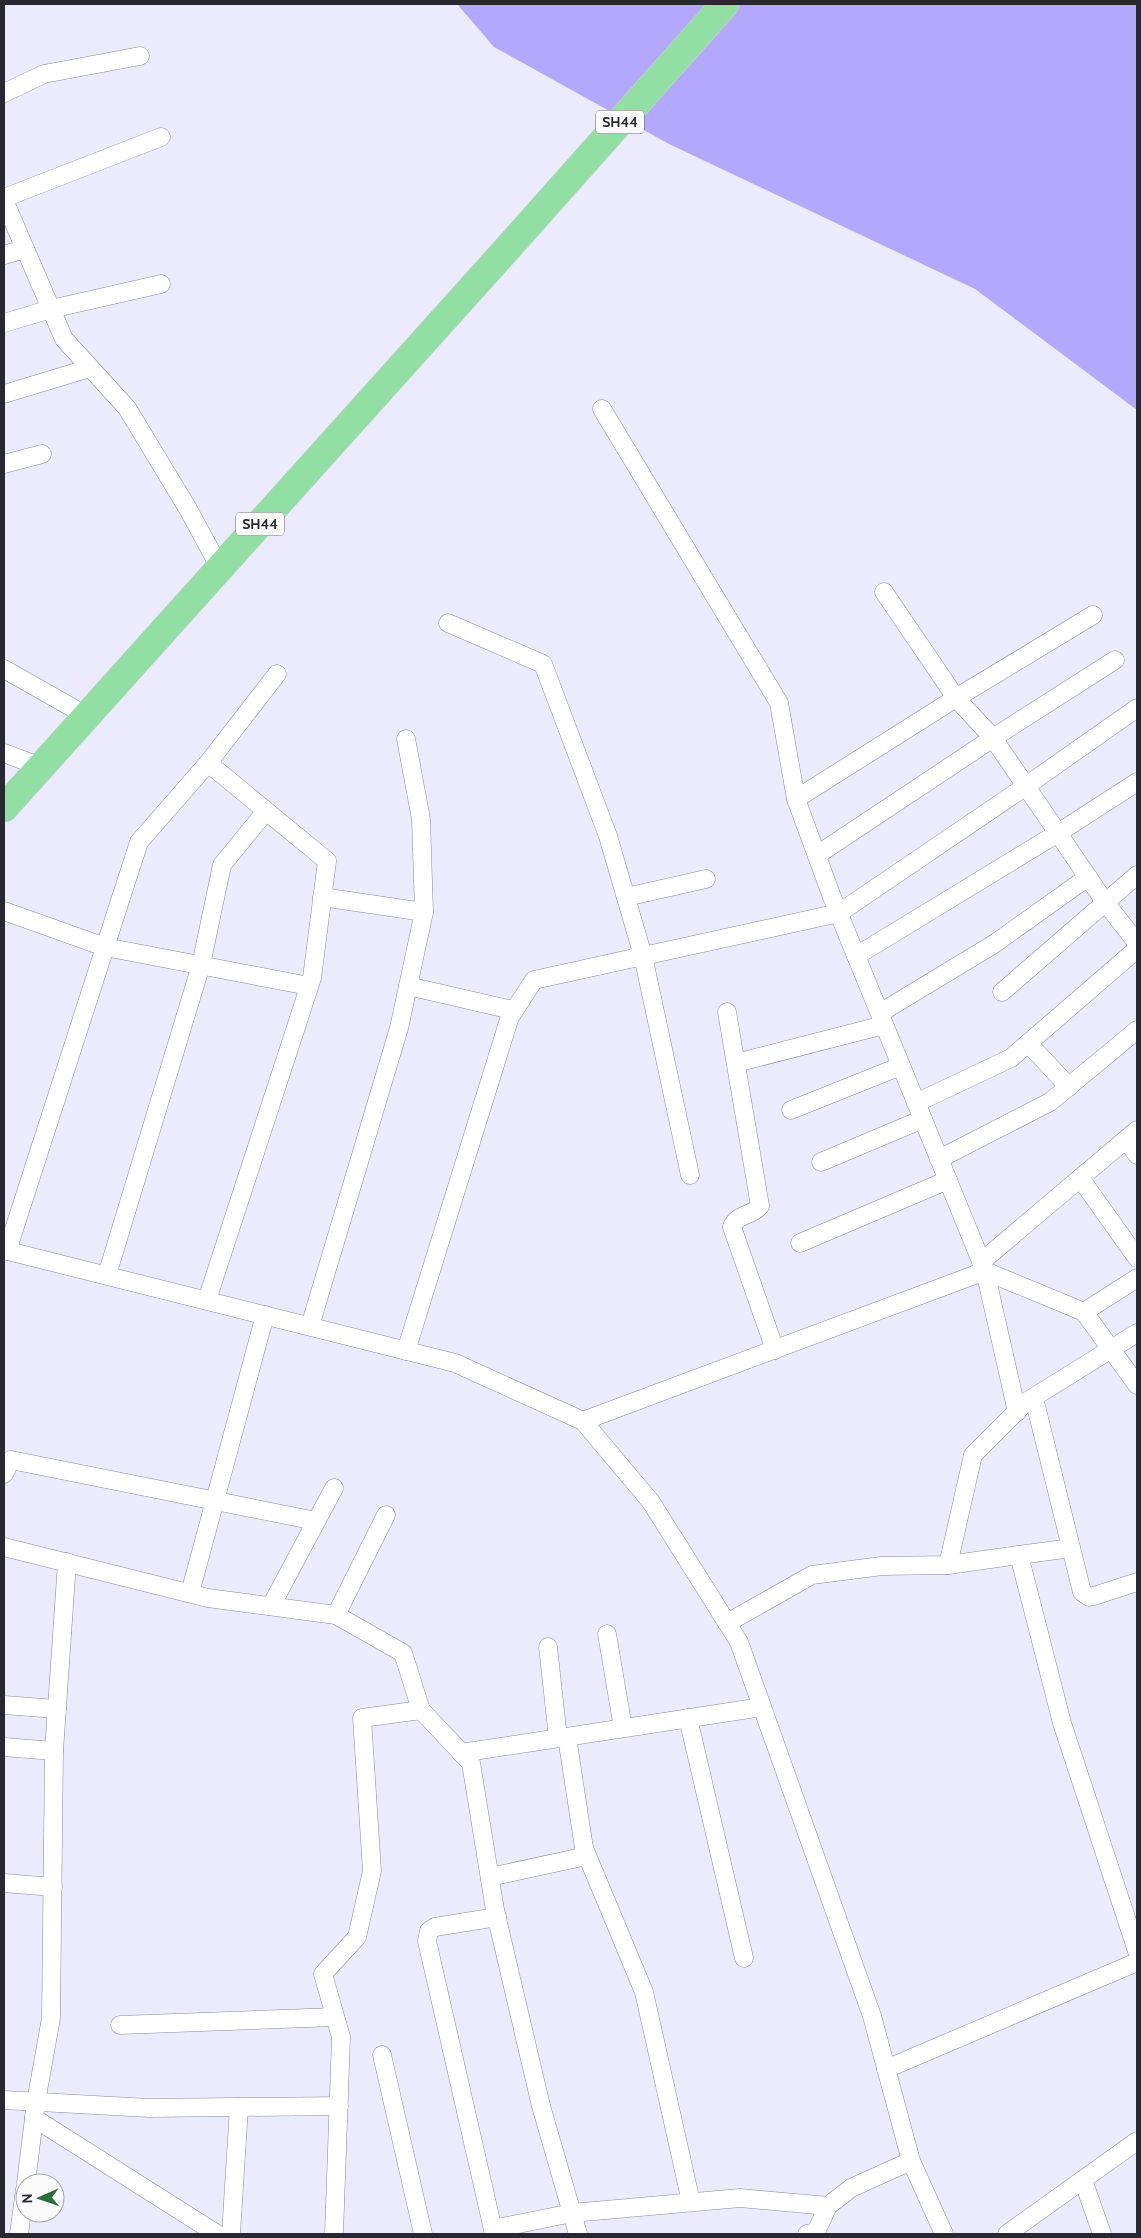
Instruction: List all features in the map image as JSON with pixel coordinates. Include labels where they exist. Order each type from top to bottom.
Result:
[{"type":"main road","name":"SH44","points":[[4,808],[515,240],[724,4]]},
{"type":"street","points":[[4,94],[44,74],[140,56]]},
{"type":"street","points":[[161,137],[4,199],[64,340],[127,408],[188,508],[220,568]]},
{"type":"street","points":[[4,255],[25,249]]},
{"type":"street","points":[[4,324],[51,309],[161,284]]},
{"type":"street","points":[[4,394],[90,368]]},
{"type":"street","points":[[602,409],[779,703],[796,799],[856,956],[983,1267],[1017,1412]]},
{"type":"street","points":[[4,464],[42,454]]},
{"type":"street","points":[[884,592],[956,698],[993,738],[1105,902],[1137,943]]},
{"type":"street","points":[[796,799],[956,698],[1094,615]]},
{"type":"street","points":[[448,623],[543,664],[608,836],[643,956],[690,1175]]},
{"type":"street","points":[[816,855],[1115,660]]},
{"type":"street","points":[[4,669],[87,716]]},
{"type":"street","points":[[277,674],[208,763],[138,842],[6,1250],[455,1363],[583,1421],[651,1502],[739,1642],[872,2016],[910,2161],[944,2234]]},
{"type":"street","points":[[510,1017],[534,980],[839,913],[1137,708]]},
{"type":"street","points":[[310,1326],[399,1028],[424,912],[421,819],[406,739]]},
{"type":"street","points":[[4,752],[41,767]]},
{"type":"street","points":[[207,1300],[310,986],[327,861],[208,763]]},
{"type":"street","points":[[856,956],[1058,833],[1137,782]]},
{"type":"street","points":[[107,1275],[201,965],[222,865],[266,811]]},
{"type":"street","points":[[1002,992],[1137,875]]},
{"type":"street","points":[[736,1063],[882,1019],[994,944],[1088,877]]},
{"type":"street","points":[[626,897],[706,879]]},
{"type":"street","points":[[322,897],[424,912]]},
{"type":"street","points":[[4,911],[105,947],[310,986]]},
{"type":"street","points":[[821,1162],[920,1111],[1011,1058],[1137,949]]},
{"type":"street","points":[[406,1351],[512,1010],[408,986]]},
{"type":"street","points":[[727,1012],[760,1206],[757,1210],[736,1219],[732,1227],[776,1350]]},
{"type":"street","points":[[939,1159],[1050,1102],[1137,1030]]},
{"type":"street","points":[[1028,1043],[1069,1087]]},
{"type":"street","points":[[791,1110],[901,1066]]},
{"type":"street","points":[[583,1421],[776,1350],[983,1267],[1080,1178],[1132,1135],[1137,1155]]},
{"type":"street","points":[[1080,1178],[1137,1258]]},
{"type":"street","points":[[800,1244],[948,1180]]},
{"type":"street","points":[[983,1267],[1084,1312],[1137,1385]]},
{"type":"street","points":[[1084,1312],[1137,1278]]},
{"type":"street","points":[[190,1593],[265,1314]]},
{"type":"street","points":[[948,1566],[973,1455],[1034,1398],[1137,1333]]},
{"type":"street","points":[[1034,1398],[1082,1592],[1085,1595],[1094,1596],[1137,1582]]},
{"type":"street","points":[[4,1474],[11,1460],[316,1521]]},
{"type":"street","points":[[271,1606],[334,1488]]},
{"type":"street","points":[[336,1615],[386,1515]]},
{"type":"street","points":[[4,1547],[208,1598],[336,1615],[403,1653],[420,1710],[471,1763],[497,1917],[541,2106],[578,2234]]},
{"type":"street","points":[[727,1623],[812,1575],[882,1566],[948,1566],[1071,1548]]},
{"type":"street","points":[[1019,1555],[1062,1722],[1137,1951]]},
{"type":"street","points":[[27,2173],[50,2018],[54,1751],[67,1562]]},
{"type":"street","points":[[607,1634],[623,1728]]},
{"type":"street","points":[[548,1647],[562,1737],[584,1848],[644,1992],[692,2202]]},
{"type":"street","points":[[4,1705],[57,1709]]},
{"type":"street","points":[[461,1753],[762,1707]]},
{"type":"street","points":[[334,2234],[341,2037],[323,1974],[357,1937],[372,1871],[362,1718],[420,1710]]},
{"type":"street","points":[[688,1718],[744,1958]]},
{"type":"street","points":[[4,1746],[54,1751]]},
{"type":"street","points":[[490,1877],[578,1859],[582,1857],[584,1848]]},
{"type":"street","points":[[4,1882],[53,1887]]},
{"type":"street","points":[[497,1917],[435,1927],[427,1936],[493,2232],[572,2213],[692,2202],[744,2198],[828,2206]]},
{"type":"street","points":[[886,2069],[1137,1962]]},
{"type":"street","points":[[120,2025],[335,2017]]},
{"type":"street","points":[[382,2055],[423,2234]]},
{"type":"street","points":[[4,2100],[35,2110],[217,2234]]},
{"type":"street","points":[[35,2110],[339,2106]]},
{"type":"street","points":[[231,2234],[239,2107]]},
{"type":"street","points":[[1007,2234],[1137,2141]]},
{"type":"street","points":[[808,2234],[816,2232],[828,2206],[851,2188],[910,2161]]},
{"type":"street","points":[[1083,2180],[1102,2234]]},
{"type":"shaded area","points":[[457,4],[1137,4],[1137,410],[975,289],[669,144],[494,47]]}]
